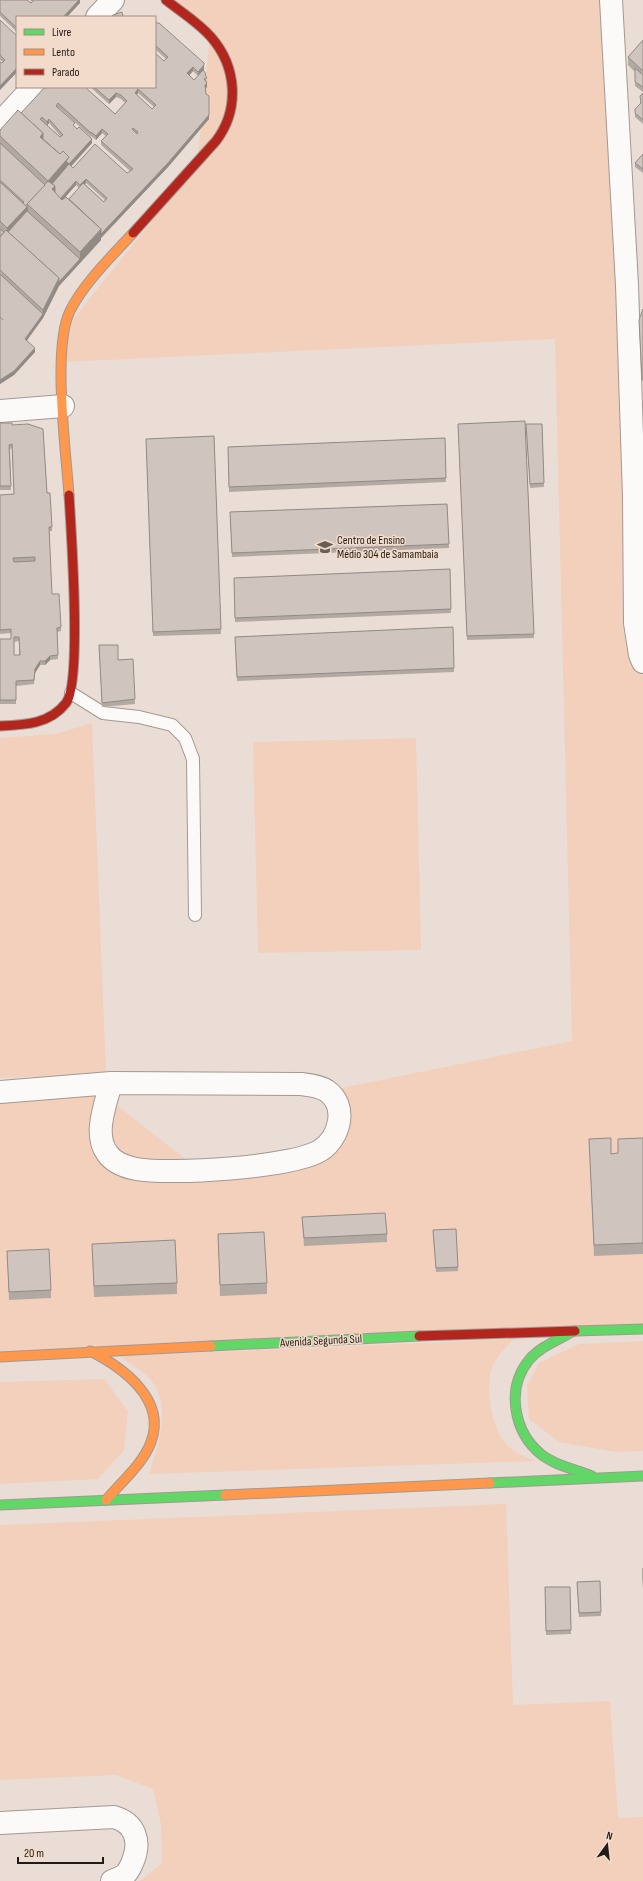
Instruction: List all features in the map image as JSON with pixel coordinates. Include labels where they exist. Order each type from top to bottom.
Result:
[{"type":"main road","points":[[0,726],[22,725],[47,719],[56,713],[67,702],[72,693],[74,672],[73,564],[63,406],[62,333],[70,310],[95,275],[212,146],[226,126],[232,107],[234,91],[232,78],[226,60],[210,37],[166,0]]},
{"type":"main road","name":"Avenida Segunda Sul","points":[[0,1357],[90,1351],[381,1337],[643,1329]]},
{"type":"main road","points":[[575,1331],[547,1346],[526,1364],[520,1374],[517,1387],[516,1416],[520,1427],[541,1454],[600,1479]]},
{"type":"main road","points":[[90,1351],[111,1362],[129,1375],[142,1389],[152,1412],[153,1432],[148,1446],[128,1475],[106,1500]]},
{"type":"main road","points":[[0,1504],[643,1476]]},
{"type":"street","points":[[98,16],[113,0]]},
{"type":"street","points":[[611,0],[635,282],[639,496],[636,623],[640,655],[643,662]]},
{"type":"street","points":[[0,123],[32,88]]},
{"type":"street","points":[[0,411],[63,406]]},
{"type":"street","points":[[0,1092],[111,1083],[301,1084],[315,1086],[327,1091],[336,1103],[341,1117],[337,1131],[330,1142],[320,1151],[303,1158],[276,1164],[199,1170],[156,1171],[135,1169],[116,1162],[107,1153],[103,1143],[101,1125],[111,1083]]},
{"type":"street","points":[[0,1823],[114,1817],[122,1819],[135,1833],[138,1843],[131,1866],[124,1875],[112,1881]]},
{"type":"lane","points":[[72,693],[103,713],[139,717],[172,725],[185,738],[193,759],[195,915]]},
{"type":"shaded area","points":[[166,0],[611,0],[643,634],[643,1329],[0,1357],[0,1091],[104,1095],[199,1170],[330,1142],[327,1091],[572,1041],[555,339],[61,362],[62,333],[197,165],[210,37]]},
{"type":"shaded area","points":[[92,723],[106,1074],[0,1078],[0,738],[56,734]]},
{"type":"shaded area","points":[[416,738],[421,950],[258,953],[253,742]]},
{"type":"shaded area","points":[[514,1339],[500,1354],[492,1367],[489,1380],[490,1401],[495,1423],[504,1442],[516,1452],[535,1461],[149,1474],[162,1425],[161,1401],[157,1389],[150,1379],[120,1356]]},
{"type":"shaded area","points":[[643,1341],[643,1451],[616,1452],[559,1442],[529,1419],[527,1385],[539,1363],[579,1344]]},
{"type":"shaded area","points":[[104,1379],[128,1411],[124,1450],[98,1479],[0,1484],[0,1382]]},
{"type":"shaded area","points":[[506,1504],[513,1705],[610,1701],[618,1818],[643,1817],[643,1881],[140,1881],[162,1863],[161,1824],[153,1789],[116,1775],[0,1780],[0,1525]]},
{"type":"building","points":[[0,0],[27,0],[31,3],[34,0],[79,0],[64,16],[16,16],[16,27],[0,12]]},
{"type":"building","points":[[122,12],[123,16],[112,16]]},
{"type":"building","points":[[0,20],[16,35],[16,69],[0,86],[0,62],[2,63],[5,60],[0,55]]},
{"type":"building","points":[[156,23],[159,23],[204,63],[198,72],[193,67],[187,73],[194,80],[203,70],[206,74],[205,75],[207,78],[204,79],[207,83],[205,85],[206,94],[209,96],[209,115],[168,163],[101,234],[101,229],[69,199],[83,183],[104,202],[107,198],[86,179],[80,185],[76,181],[60,199],[55,193],[55,186],[52,184],[69,164],[66,161],[69,157],[63,151],[60,154],[43,139],[43,133],[21,113],[44,88],[86,88],[115,114],[127,101],[121,95],[116,93],[109,100],[95,88],[156,88],[156,54],[164,61],[168,57],[156,46]],"holes":[[[138,89],[156,105],[152,109],[135,93]],[[58,103],[91,133],[96,136],[102,129],[108,134],[101,141],[133,169],[127,173],[95,144],[73,168],[69,164],[92,139],[79,127],[77,129],[73,125],[75,123],[56,106]],[[42,117],[47,122],[49,119],[63,135],[60,137],[40,119]],[[133,128],[138,132],[137,134],[132,129]]]},
{"type":"building","points":[[643,40],[643,71],[628,57]]},
{"type":"building","points":[[635,68],[643,75],[643,87],[635,82]]},
{"type":"building","points":[[643,93],[643,120],[635,113],[635,109],[641,103],[640,96]]},
{"type":"building","points":[[18,110],[43,133],[40,137],[60,154],[63,151],[69,157],[48,181],[0,136],[0,130]]},
{"type":"building","points":[[0,143],[45,185],[27,204],[27,207],[23,203],[24,202],[0,180]]},
{"type":"building","points":[[643,154],[643,169],[635,163]]},
{"type":"building","points":[[48,181],[55,186],[52,189],[62,200],[66,197],[101,229],[80,252],[27,204]]},
{"type":"building","points":[[0,182],[27,207],[7,228],[0,221]]},
{"type":"building","points":[[27,211],[80,259],[59,282],[59,278],[8,232]]},
{"type":"building","points":[[0,229],[4,232],[0,237]]},
{"type":"building","points":[[6,230],[59,278],[43,310],[0,270],[0,237]]},
{"type":"building","points":[[0,274],[43,314],[25,339],[35,348],[14,371],[0,380],[0,317]]},
{"type":"building","points":[[643,309],[643,380],[642,380],[639,320]]},
{"type":"building","points":[[525,421],[534,634],[467,636],[458,424]]},
{"type":"building","points":[[0,423],[12,423],[12,425],[28,424],[43,429],[47,493],[50,493],[52,527],[49,527],[52,594],[59,594],[61,627],[57,628],[58,655],[50,656],[45,661],[40,661],[35,669],[34,680],[16,681],[16,700],[0,700],[0,639],[11,639],[11,629],[0,630],[0,495],[14,494],[12,444],[9,445],[11,486],[0,486]],"holes":[[[35,557],[35,561],[14,562],[13,558]],[[14,637],[19,637],[20,655],[14,655]]]},
{"type":"building","points":[[526,424],[542,424],[544,483],[530,484]]},
{"type":"building","points":[[214,436],[221,629],[153,632],[146,439]]},
{"type":"building","points":[[445,438],[446,478],[229,487],[228,447]]},
{"type":"building","points":[[447,504],[449,544],[232,553],[230,512]]},
{"type":"building","points":[[450,569],[451,609],[235,618],[234,578]]},
{"type":"building","points":[[453,627],[454,668],[237,677],[235,637]]},
{"type":"building","points":[[99,645],[118,645],[118,660],[133,659],[135,699],[102,703]]},
{"type":"building","points":[[611,1138],[611,1154],[618,1153],[618,1139],[643,1138],[643,1243],[594,1245],[589,1139]]},
{"type":"building","points":[[385,1213],[387,1234],[304,1238],[302,1217]]},
{"type":"building","points":[[456,1229],[458,1267],[436,1268],[433,1230]]},
{"type":"building","points":[[264,1232],[267,1283],[220,1285],[218,1234]]},
{"type":"building","points":[[175,1240],[177,1283],[94,1286],[92,1244]]},
{"type":"building","points":[[49,1249],[51,1290],[9,1292],[7,1251]]},
{"type":"building","points":[[600,1581],[601,1612],[579,1613],[577,1582]]},
{"type":"building","points":[[545,1587],[570,1587],[571,1630],[546,1631]]},
{"type":"traffic: fast","points":[[575,1331],[643,1329]]},
{"type":"traffic: fast","points":[[570,1333],[543,1348],[529,1360],[517,1383],[515,1396],[516,1409],[524,1434],[542,1455],[559,1465],[592,1476]]},
{"type":"traffic: fast","points":[[211,1346],[419,1336]]},
{"type":"traffic: fast","points":[[490,1483],[643,1476]]},
{"type":"traffic: fast","points":[[0,1505],[225,1495]]},
{"type":"traffic: slow","points":[[69,495],[63,427],[61,373],[65,327],[70,311],[82,291],[98,270],[133,233]]},
{"type":"traffic: slow","points":[[0,1357],[211,1346]]},
{"type":"traffic: slow","points":[[90,1351],[128,1375],[147,1399],[153,1412],[154,1426],[151,1442],[143,1458],[106,1500]]},
{"type":"traffic: slow","points":[[225,1495],[490,1483]]},
{"type":"traffic: jam","points":[[133,233],[216,141],[224,129],[232,102],[230,75],[226,61],[220,49],[201,27],[166,0]]},
{"type":"traffic: jam","points":[[0,726],[28,724],[45,719],[60,710],[66,703],[71,690],[74,667],[75,637],[69,495]]},
{"type":"traffic: jam","points":[[419,1336],[575,1331]]},
{"type":"place","name":"Centro de Ensino Médio 304 de Samambaia","points":[[325,547]]}]
